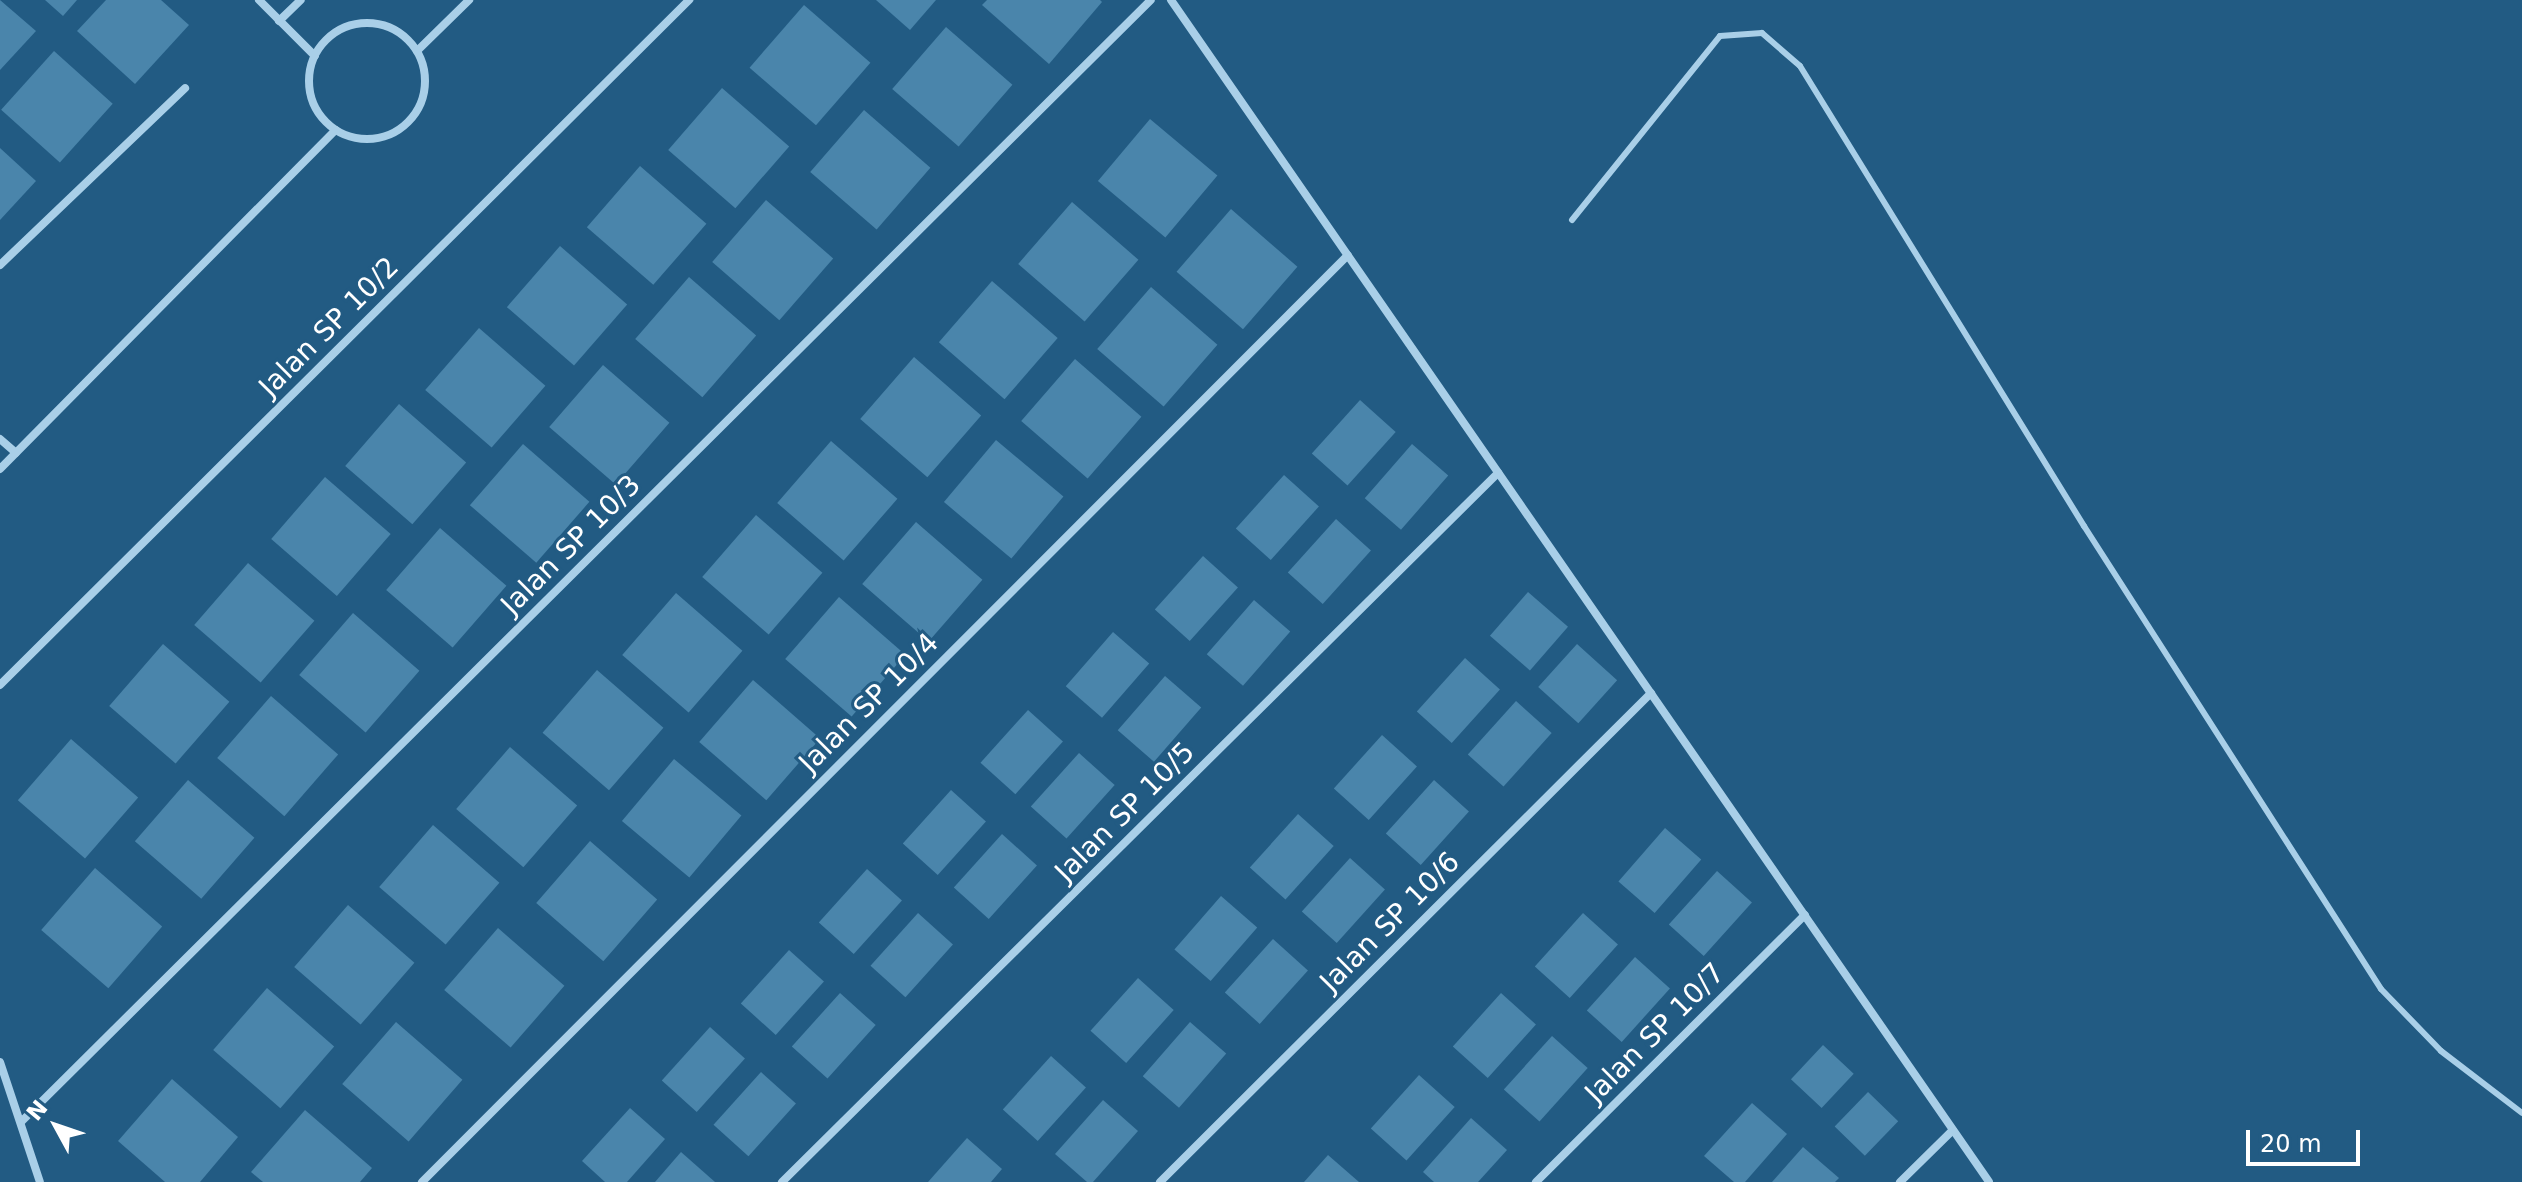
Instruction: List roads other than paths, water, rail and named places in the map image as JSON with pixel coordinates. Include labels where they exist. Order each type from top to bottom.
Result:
[{"type":"street","points":[[259,0],[315,56]]},
{"type":"street","points":[[279,21],[301,0]]},
{"type":"street","points":[[417,51],[469,0]]},
{"type":"street","name":"Jalan SP 10/2","points":[[0,685],[689,0]]},
{"type":"street","name":"Jalan SP 10/3","points":[[21,1122],[1151,0]]},
{"type":"street","points":[[1171,0],[1989,1182]]},
{"type":"street","points":[[355,24],[390,28],[417,51],[425,84],[421,101],[401,128],[368,139],[335,130],[323,119],[309,89],[315,56],[339,30],[355,24]]},
{"type":"street","points":[[0,265],[185,88]]},
{"type":"street","points":[[0,469],[335,130]]},
{"type":"street","name":"Jalan SP 10/4","points":[[422,1182],[1348,255]]},
{"type":"street","points":[[0,439],[16,453]]},
{"type":"street","name":"Jalan SP 10/5","points":[[782,1182],[1498,473]]},
{"type":"street","name":"Jalan SP 10/6","points":[[1160,1182],[1651,693]]},
{"type":"street","name":"Jalan SP 10/7","points":[[1536,1182],[1805,915]]},
{"type":"street","points":[[0,1062],[40,1182]]},
{"type":"street","points":[[1900,1182],[1953,1130]]},
{"type":"lane","points":[[1572,220],[1720,36],[1762,33],[1800,66],[2084,526],[2381,989],[2441,1051],[2522,1113]]}]
